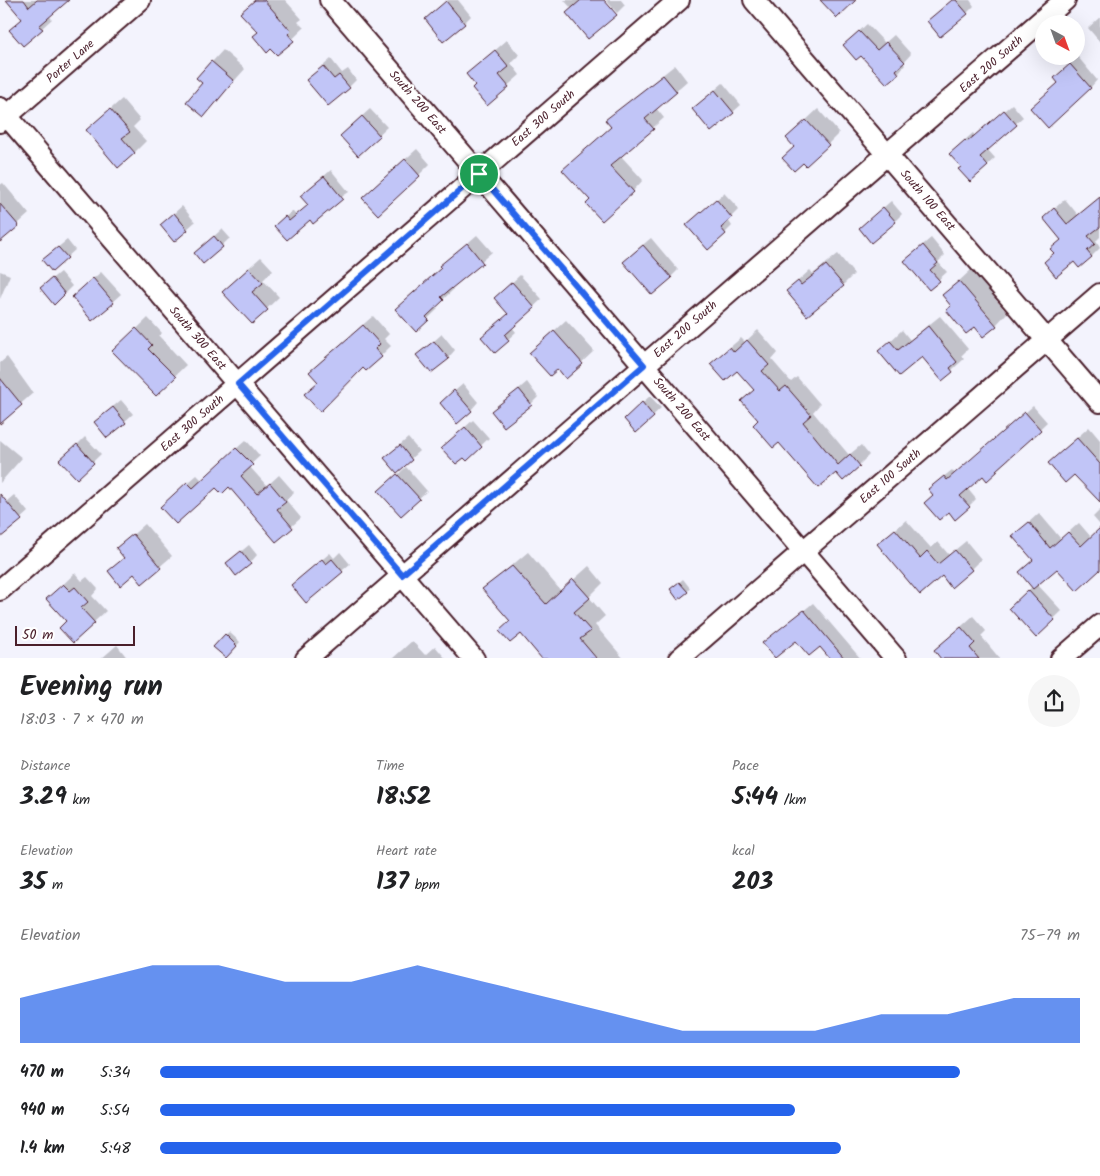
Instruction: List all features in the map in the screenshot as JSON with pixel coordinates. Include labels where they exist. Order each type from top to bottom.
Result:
[{"type":"street","name":"Porter Lane","points":[[2,115],[140,0]]},
{"type":"street","name":"South 200 East","points":[[330,0],[896,658]]},
{"type":"street","name":"East 300 South","points":[[0,590],[679,0]]},
{"type":"street","name":"South 100 East","points":[[754,0],[1048,339],[1100,402]]},
{"type":"street","name":"East 200 South","points":[[306,658],[1065,0]]},
{"type":"street","name":"South 300 East","points":[[2,115],[238,384],[474,658]]},
{"type":"street","name":"East 100 South","points":[[679,658],[1100,294]]},
{"type":"street","points":[[1061,658],[1100,625]]},
{"type":"building","points":[[6,0],[24,0],[29,7],[37,0],[69,0],[39,26],[43,29],[23,46],[9,30],[22,19]]},
{"type":"building","points":[[255,0],[264,0],[291,31],[288,34],[294,41],[277,55],[271,49],[267,53],[253,36],[258,32],[240,13]]},
{"type":"building","points":[[581,0],[604,0],[617,15],[588,39],[566,13]]},
{"type":"building","points":[[820,0],[856,0],[837,18]]},
{"type":"building","points":[[952,0],[956,0],[968,14],[940,37],[927,21]]},
{"type":"building","points":[[446,1],[465,24],[443,42],[425,19]]},
{"type":"building","points":[[859,31],[877,50],[886,42],[905,62],[896,70],[899,74],[887,84],[861,56],[856,60],[843,45]]},
{"type":"building","points":[[495,50],[509,67],[499,75],[509,87],[487,106],[472,88],[475,85],[466,74]]},
{"type":"building","points":[[211,61],[234,81],[204,117],[186,102],[202,83],[196,78]]},
{"type":"building","points":[[1071,65],[1091,88],[1048,128],[1030,108],[1058,83],[1054,78]]},
{"type":"building","points":[[323,66],[334,79],[339,75],[350,88],[328,106],[306,80]]},
{"type":"building","points":[[663,75],[677,92],[645,119],[654,129],[610,166],[634,192],[602,221],[586,204],[590,200],[562,170],[611,127],[605,120]]},
{"type":"building","points":[[715,90],[734,113],[711,132],[692,109]]},
{"type":"building","points":[[110,109],[130,132],[122,138],[135,153],[118,168],[86,130]]},
{"type":"building","points":[[1004,110],[1017,125],[980,157],[988,166],[970,182],[958,169],[961,167],[949,154],[965,140],[967,142]]},
{"type":"building","points":[[362,116],[380,136],[358,156],[340,136]]},
{"type":"building","points":[[806,120],[829,145],[806,166],[803,163],[794,171],[782,158],[794,147],[786,138]]},
{"type":"building","points":[[405,159],[420,176],[378,215],[362,198]]},
{"type":"building","points":[[324,176],[343,199],[313,224],[310,220],[287,240],[274,226],[285,216],[289,221],[308,205],[300,196]]},
{"type":"building","points":[[1100,197],[1100,227],[1088,236],[1095,244],[1087,251],[1092,257],[1079,268],[1074,262],[1056,277],[1044,262],[1054,253],[1050,249],[1061,240],[1043,218],[1054,208],[1067,224]]},
{"type":"building","points":[[716,199],[732,218],[721,228],[726,234],[708,250],[686,225]]},
{"type":"building","points":[[0,204],[19,226],[0,242]]},
{"type":"building","points":[[883,207],[896,222],[871,243],[859,228]]},
{"type":"building","points":[[174,213],[188,230],[174,242],[160,225]]},
{"type":"building","points":[[214,236],[223,247],[203,264],[194,253]]},
{"type":"building","points":[[467,243],[483,263],[441,297],[444,300],[426,317],[429,320],[416,332],[395,309],[441,268],[439,266]]},
{"type":"building","points":[[643,245],[672,278],[652,295],[623,262]]},
{"type":"building","points":[[923,245],[938,263],[930,270],[940,281],[929,290],[904,261]]},
{"type":"building","points":[[58,247],[68,258],[52,272],[42,260]]},
{"type":"building","points":[[826,265],[844,286],[807,316],[786,291],[798,281],[801,285]]},
{"type":"building","points":[[249,268],[263,283],[252,292],[268,310],[252,324],[222,292]]},
{"type":"building","points":[[52,278],[65,294],[54,305],[40,288]]},
{"type":"building","points":[[93,278],[114,303],[92,321],[72,297]]},
{"type":"building","points":[[959,281],[997,326],[983,337],[975,327],[966,334],[946,310],[951,306],[942,295]]},
{"type":"building","points":[[512,282],[535,308],[505,335],[509,341],[495,353],[481,337],[508,314],[494,298]]},
{"type":"building","points":[[363,325],[380,344],[375,349],[382,357],[366,371],[363,368],[320,412],[304,394],[318,382],[309,372]]},
{"type":"building","points":[[928,326],[957,362],[950,368],[953,372],[942,381],[922,357],[899,376],[878,351],[890,341],[898,350]]},
{"type":"building","points":[[136,328],[152,345],[148,349],[176,377],[156,396],[112,351]]},
{"type":"building","points":[[554,331],[583,364],[566,379],[558,369],[550,376],[529,353]]},
{"type":"building","points":[[747,340],[769,365],[762,371],[780,391],[786,386],[811,415],[803,422],[838,465],[850,454],[860,466],[843,481],[836,473],[818,488],[779,443],[773,448],[753,425],[758,420],[741,401],[754,390],[737,371],[725,381],[710,364],[730,347],[734,352]]},
{"type":"building","points":[[434,341],[449,359],[431,373],[416,355]]},
{"type":"building","points":[[0,378],[22,405],[0,424]]},
{"type":"building","points":[[519,389],[532,405],[504,427],[491,411]]},
{"type":"building","points":[[454,390],[472,411],[457,424],[440,403]]},
{"type":"building","points":[[642,402],[654,417],[636,433],[624,419]]},
{"type":"building","points":[[113,407],[126,423],[107,438],[94,422]]},
{"type":"building","points":[[1025,412],[1041,430],[996,470],[998,471],[987,481],[983,476],[960,496],[970,507],[955,520],[949,512],[939,520],[924,503],[933,495],[928,489],[944,476],[947,480]]},
{"type":"building","points":[[465,427],[482,447],[467,461],[464,458],[456,464],[441,448]]},
{"type":"building","points":[[1077,438],[1100,464],[1100,502],[1074,475],[1065,483],[1048,463]]},
{"type":"building","points":[[77,444],[94,463],[77,479],[59,460]]},
{"type":"building","points":[[400,445],[412,460],[397,473],[384,458]]},
{"type":"building","points":[[236,448],[253,465],[241,476],[257,494],[270,483],[286,502],[277,509],[293,528],[276,542],[229,487],[222,494],[216,488],[176,524],[160,507],[187,482],[193,488]]},
{"type":"building","points":[[397,474],[420,499],[401,516],[378,491]]},
{"type":"building","points":[[0,494],[22,520],[0,538]]},
{"type":"building","points":[[1029,522],[1050,548],[1068,532],[1081,546],[1100,528],[1100,570],[1077,591],[1057,569],[1033,589],[1019,572],[1033,560],[1012,536]]},
{"type":"building","points":[[895,529],[920,558],[927,551],[938,564],[955,550],[972,570],[951,588],[942,576],[920,595],[877,544]]},
{"type":"building","points":[[133,534],[161,568],[142,584],[134,574],[120,586],[108,571],[124,558],[116,548]]},
{"type":"building","points":[[241,551],[251,564],[236,576],[226,563]]},
{"type":"building","points":[[322,559],[326,564],[332,559],[343,572],[306,603],[291,585]]},
{"type":"building","points":[[512,566],[546,604],[573,579],[590,598],[574,612],[591,631],[580,639],[596,658],[541,658],[521,634],[510,643],[499,631],[510,621],[482,589]]},
{"type":"building","points":[[679,582],[688,592],[678,600],[670,589]]},
{"type":"building","points":[[63,584],[70,591],[75,587],[88,602],[81,608],[95,623],[73,643],[59,628],[66,621],[46,599]]},
{"type":"building","points":[[1028,590],[1055,620],[1036,638],[1009,608]]},
{"type":"building","points":[[804,610],[844,658],[829,658],[820,647],[809,656],[796,641],[775,658],[762,643]]},
{"type":"building","points":[[961,627],[975,643],[970,648],[978,658],[940,658],[934,650]]},
{"type":"building","points":[[225,634],[237,646],[226,658],[213,647]]},
{"type":"route","points":[[479,174],[644,365],[402,575],[238,384],[479,174]]}]
